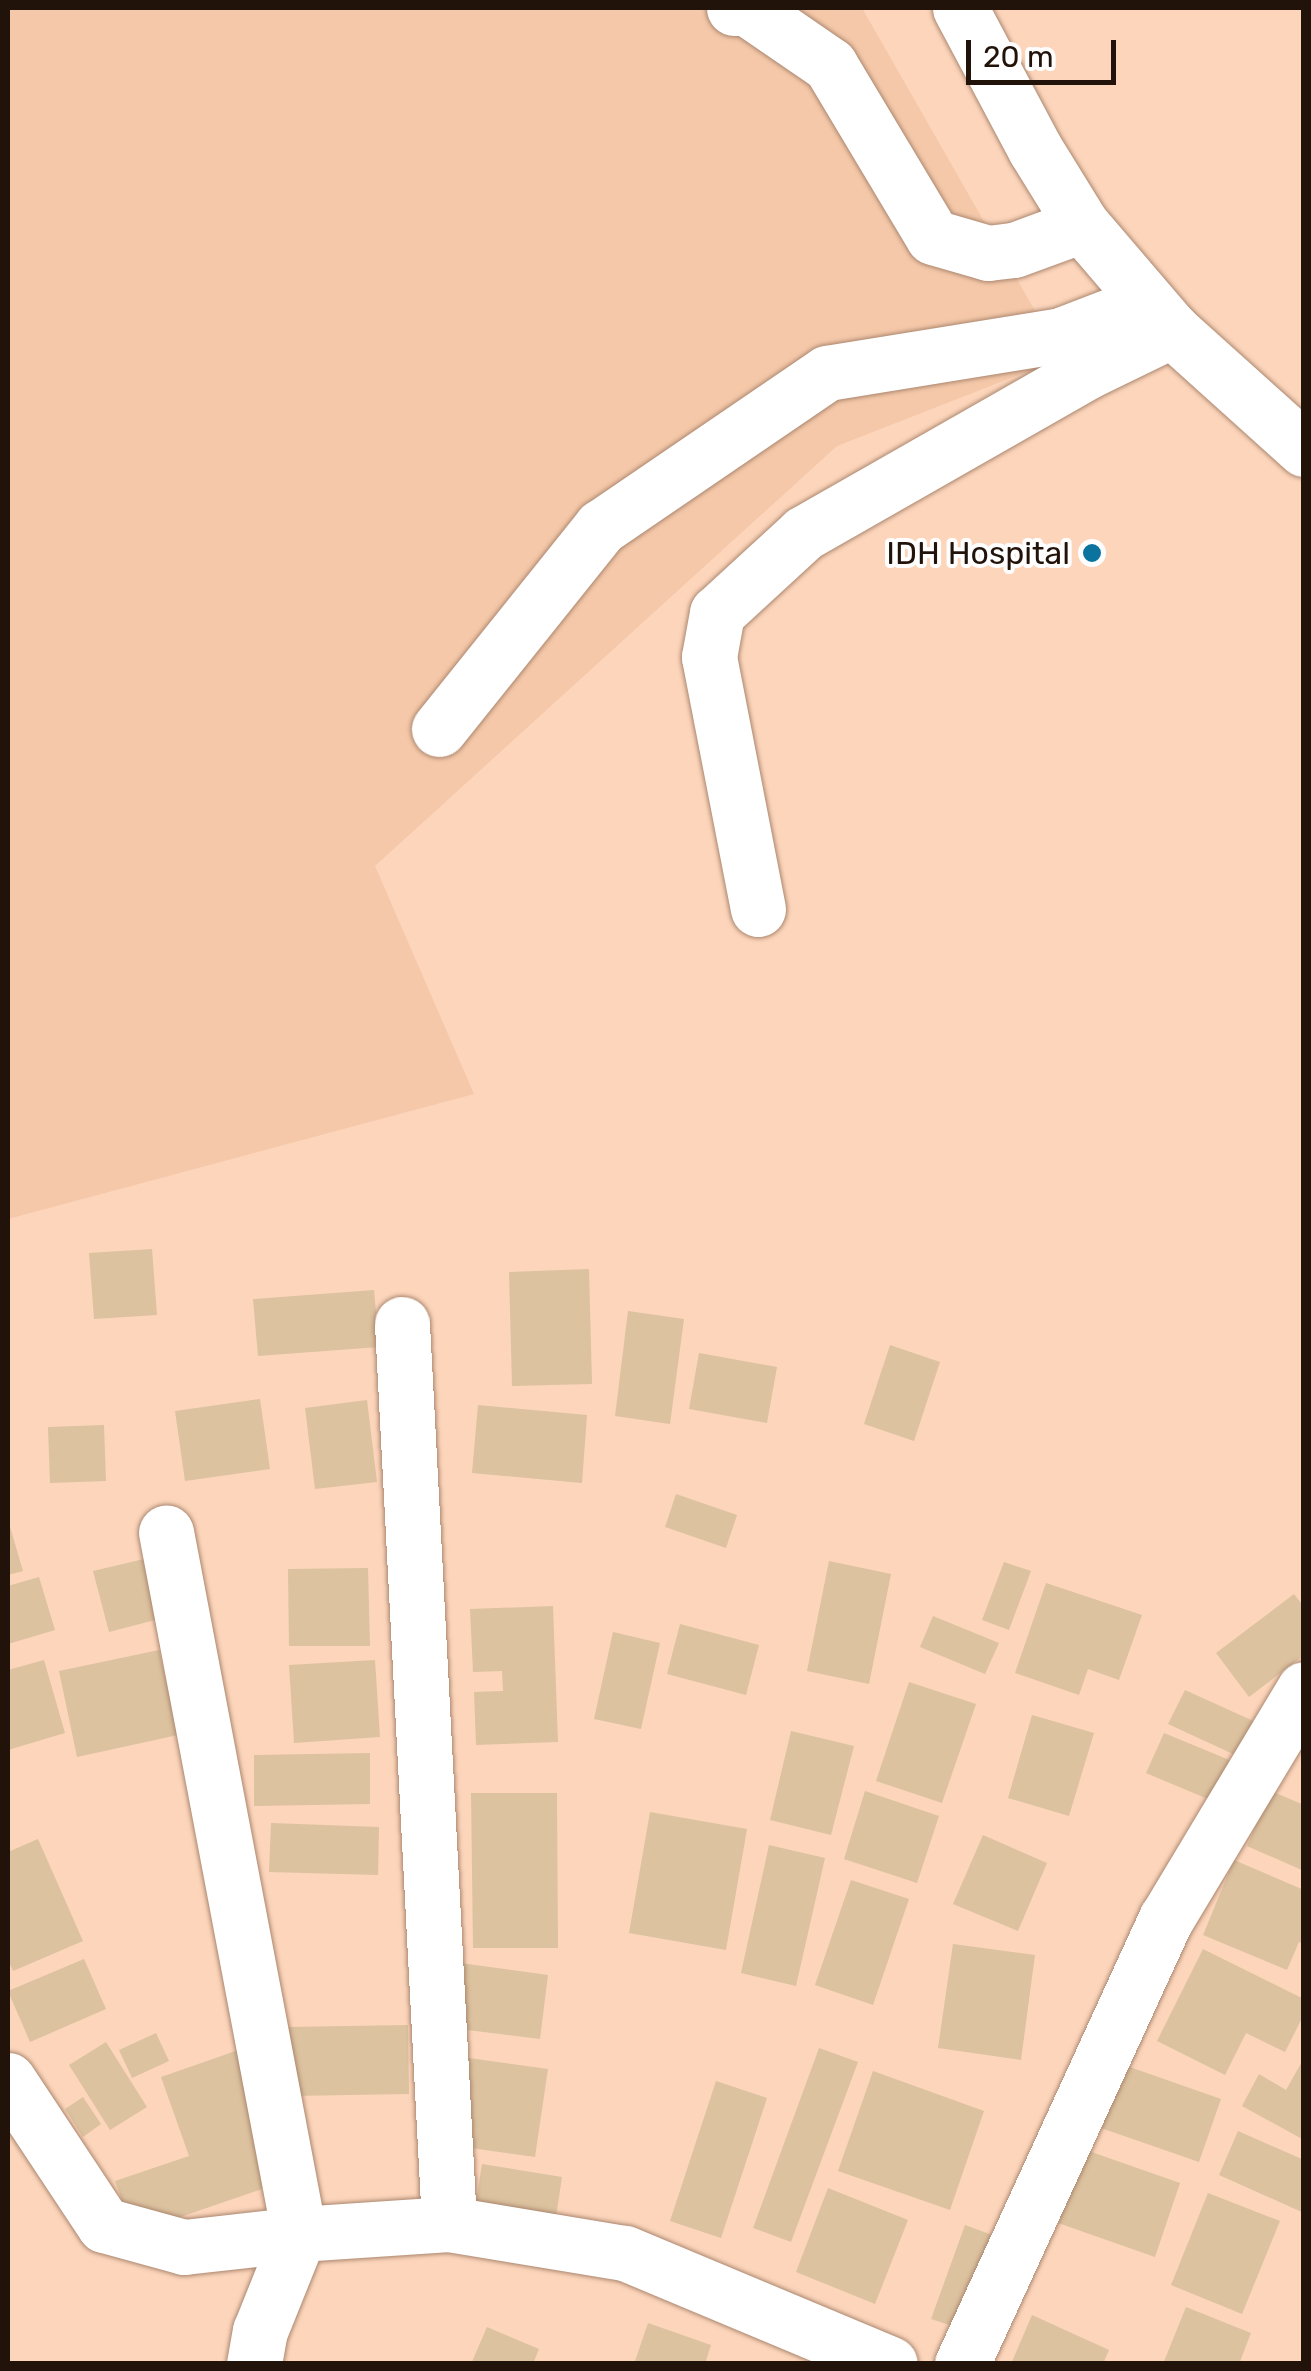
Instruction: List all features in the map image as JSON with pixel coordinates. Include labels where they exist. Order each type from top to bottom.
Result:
[{"type":"street","points":[[734,8],[746,8],[830,65],[933,238],[988,254],[1014,250],[1082,226]]},
{"type":"street","points":[[960,8],[1034,149],[1082,226],[1160,316],[1304,448]]},
{"type":"street","points":[[440,729],[601,527],[827,374],[1160,316]]},
{"type":"street","points":[[758,910],[709,657],[717,613],[804,533],[1086,372],[1160,316]]},
{"type":"street","points":[[402,1324],[449,2224]]},
{"type":"street","points":[[166,1532],[300,2234],[260,2331],[254,2364]]},
{"type":"street","points":[[962,2364],[1166,1919],[1304,1689]]},
{"type":"street","points":[[8,2080],[104,2225],[184,2247],[449,2224],[625,2253],[890,2364]]},
{"type":"shaded area","points":[[8,8],[862,8],[1062,358],[837,446],[375,866],[474,1094],[8,1219]]},
{"type":"building","points":[[152,1249],[157,1315],[94,1319],[89,1253]]},
{"type":"building","points":[[589,1269],[592,1384],[512,1386],[509,1272]]},
{"type":"building","points":[[374,1290],[379,1347],[258,1356],[253,1299]]},
{"type":"building","points":[[628,1311],[684,1319],[670,1424],[615,1416]]},
{"type":"building","points":[[890,1345],[940,1362],[914,1441],[864,1424]]},
{"type":"building","points":[[699,1353],[777,1367],[767,1423],[689,1409]]},
{"type":"building","points":[[260,1399],[270,1469],[185,1481],[175,1411]]},
{"type":"building","points":[[367,1400],[377,1482],[315,1489],[305,1408]]},
{"type":"building","points":[[478,1405],[587,1415],[582,1483],[472,1473]]},
{"type":"building","points":[[104,1425],[106,1481],[50,1483],[48,1427]]},
{"type":"building","points":[[676,1494],[737,1515],[726,1548],[665,1527]]},
{"type":"building","points":[[8,1520],[23,1571],[8,1575]]},
{"type":"building","points":[[144,1559],[159,1619],[109,1632],[93,1571]]},
{"type":"building","points":[[829,1561],[891,1574],[869,1684],[807,1671]]},
{"type":"building","points":[[1004,1562],[1031,1571],[1009,1630],[982,1620]]},
{"type":"building","points":[[368,1568],[370,1646],[289,1646],[288,1569]]},
{"type":"building","points":[[39,1577],[55,1630],[8,1644],[8,1586]]},
{"type":"building","points":[[1046,1583],[1142,1615],[1119,1680],[1088,1669],[1079,1695],[1015,1673]]},
{"type":"building","points":[[1294,1594],[1304,1607],[1304,1655],[1249,1697],[1216,1653]]},
{"type":"building","points":[[553,1606],[558,1742],[476,1745],[474,1692],[503,1691],[502,1671],[473,1672],[470,1609]]},
{"type":"building","points":[[933,1616],[999,1643],[985,1674],[920,1647]]},
{"type":"building","points":[[680,1624],[759,1645],[746,1695],[667,1674]]},
{"type":"building","points":[[613,1632],[660,1643],[641,1729],[594,1719]]},
{"type":"building","points":[[159,1650],[178,1735],[77,1757],[59,1671]]},
{"type":"building","points":[[44,1660],[65,1733],[8,1750],[8,1670]]},
{"type":"building","points":[[375,1660],[380,1737],[294,1743],[289,1665]]},
{"type":"building","points":[[909,1682],[976,1704],[942,1803],[876,1781]]},
{"type":"building","points":[[1185,1690],[1262,1725],[1246,1760],[1168,1724]]},
{"type":"building","points":[[1032,1715],[1094,1733],[1069,1816],[1008,1798]]},
{"type":"building","points":[[791,1731],[854,1746],[831,1835],[770,1820]]},
{"type":"building","points":[[1164,1733],[1239,1764],[1222,1805],[1146,1773]]},
{"type":"building","points":[[370,1753],[370,1804],[254,1806],[254,1755]]},
{"type":"building","points":[[865,1791],[939,1816],[917,1883],[844,1859]]},
{"type":"building","points":[[1271,1791],[1304,1805],[1304,1871],[1247,1846]]},
{"type":"building","points":[[471,1793],[557,1793],[558,1948],[473,1948]]},
{"type":"building","points":[[650,1812],[747,1829],[726,1950],[629,1933]]},
{"type":"building","points":[[271,1823],[379,1827],[378,1875],[269,1872]]},
{"type":"building","points":[[983,1835],[1047,1863],[1018,1931],[953,1904]]},
{"type":"building","points":[[38,1839],[83,1941],[13,1971],[8,1960],[8,1852]]},
{"type":"building","points":[[769,1845],[825,1858],[796,1986],[741,1973]]},
{"type":"building","points":[[1234,1860],[1304,1890],[1304,1944],[1299,1942],[1287,1970],[1203,1935]]},
{"type":"building","points":[[851,1880],[909,1899],[873,2005],[815,1985]]},
{"type":"building","points":[[953,1944],[1035,1955],[1021,2060],[938,2048]]},
{"type":"building","points":[[1203,1949],[1304,1999],[1304,2014],[1285,2052],[1246,2033],[1225,2075],[1157,2041]]},
{"type":"building","points":[[84,1959],[106,2009],[30,2042],[8,1991]]},
{"type":"building","points":[[460,1963],[548,1975],[540,2039],[451,2028]]},
{"type":"building","points":[[408,2025],[409,2094],[290,2096],[288,2027]]},
{"type":"building","points":[[156,2033],[169,2061],[132,2078],[119,2050]]},
{"type":"building","points":[[106,2042],[147,2107],[110,2130],[69,2065]]},
{"type":"building","points":[[250,2046],[285,2181],[134,2233],[115,2181],[189,2156],[161,2077]]},
{"type":"building","points":[[819,2048],[858,2062],[791,2242],[753,2228]]},
{"type":"building","points":[[462,2057],[548,2069],[535,2157],[450,2145]]},
{"type":"building","points":[[1304,2058],[1304,2140],[1242,2106],[1259,2074],[1286,2090]]},
{"type":"building","points":[[1124,2065],[1221,2099],[1199,2162],[1101,2128]]},
{"type":"building","points":[[873,2071],[984,2111],[950,2210],[838,2171]]},
{"type":"building","points":[[716,2081],[767,2098],[721,2238],[670,2221]]},
{"type":"building","points":[[83,2097],[101,2124],[83,2137],[65,2109]]},
{"type":"building","points":[[1238,2131],[1304,2160],[1304,2213],[1219,2175]]},
{"type":"building","points":[[1083,2149],[1180,2183],[1155,2257],[1058,2223]]},
{"type":"building","points":[[482,2164],[562,2177],[556,2217],[476,2203]]},
{"type":"building","points":[[828,2188],[908,2220],[875,2304],[796,2272]]},
{"type":"building","points":[[1208,2193],[1280,2221],[1242,2314],[1171,2285]]},
{"type":"building","points":[[965,2225],[1003,2239],[971,2332],[931,2319]]},
{"type":"building","points":[[1186,2307],[1251,2333],[1239,2364],[1163,2364]]},
{"type":"building","points":[[1032,2315],[1109,2350],[1103,2364],[1011,2364]]},
{"type":"building","points":[[648,2323],[711,2345],[705,2364],[634,2364]]},
{"type":"building","points":[[487,2327],[539,2349],[533,2364],[471,2364]]},
{"type":"place","name":"IDH Hospital","points":[[1092,553]]}]
